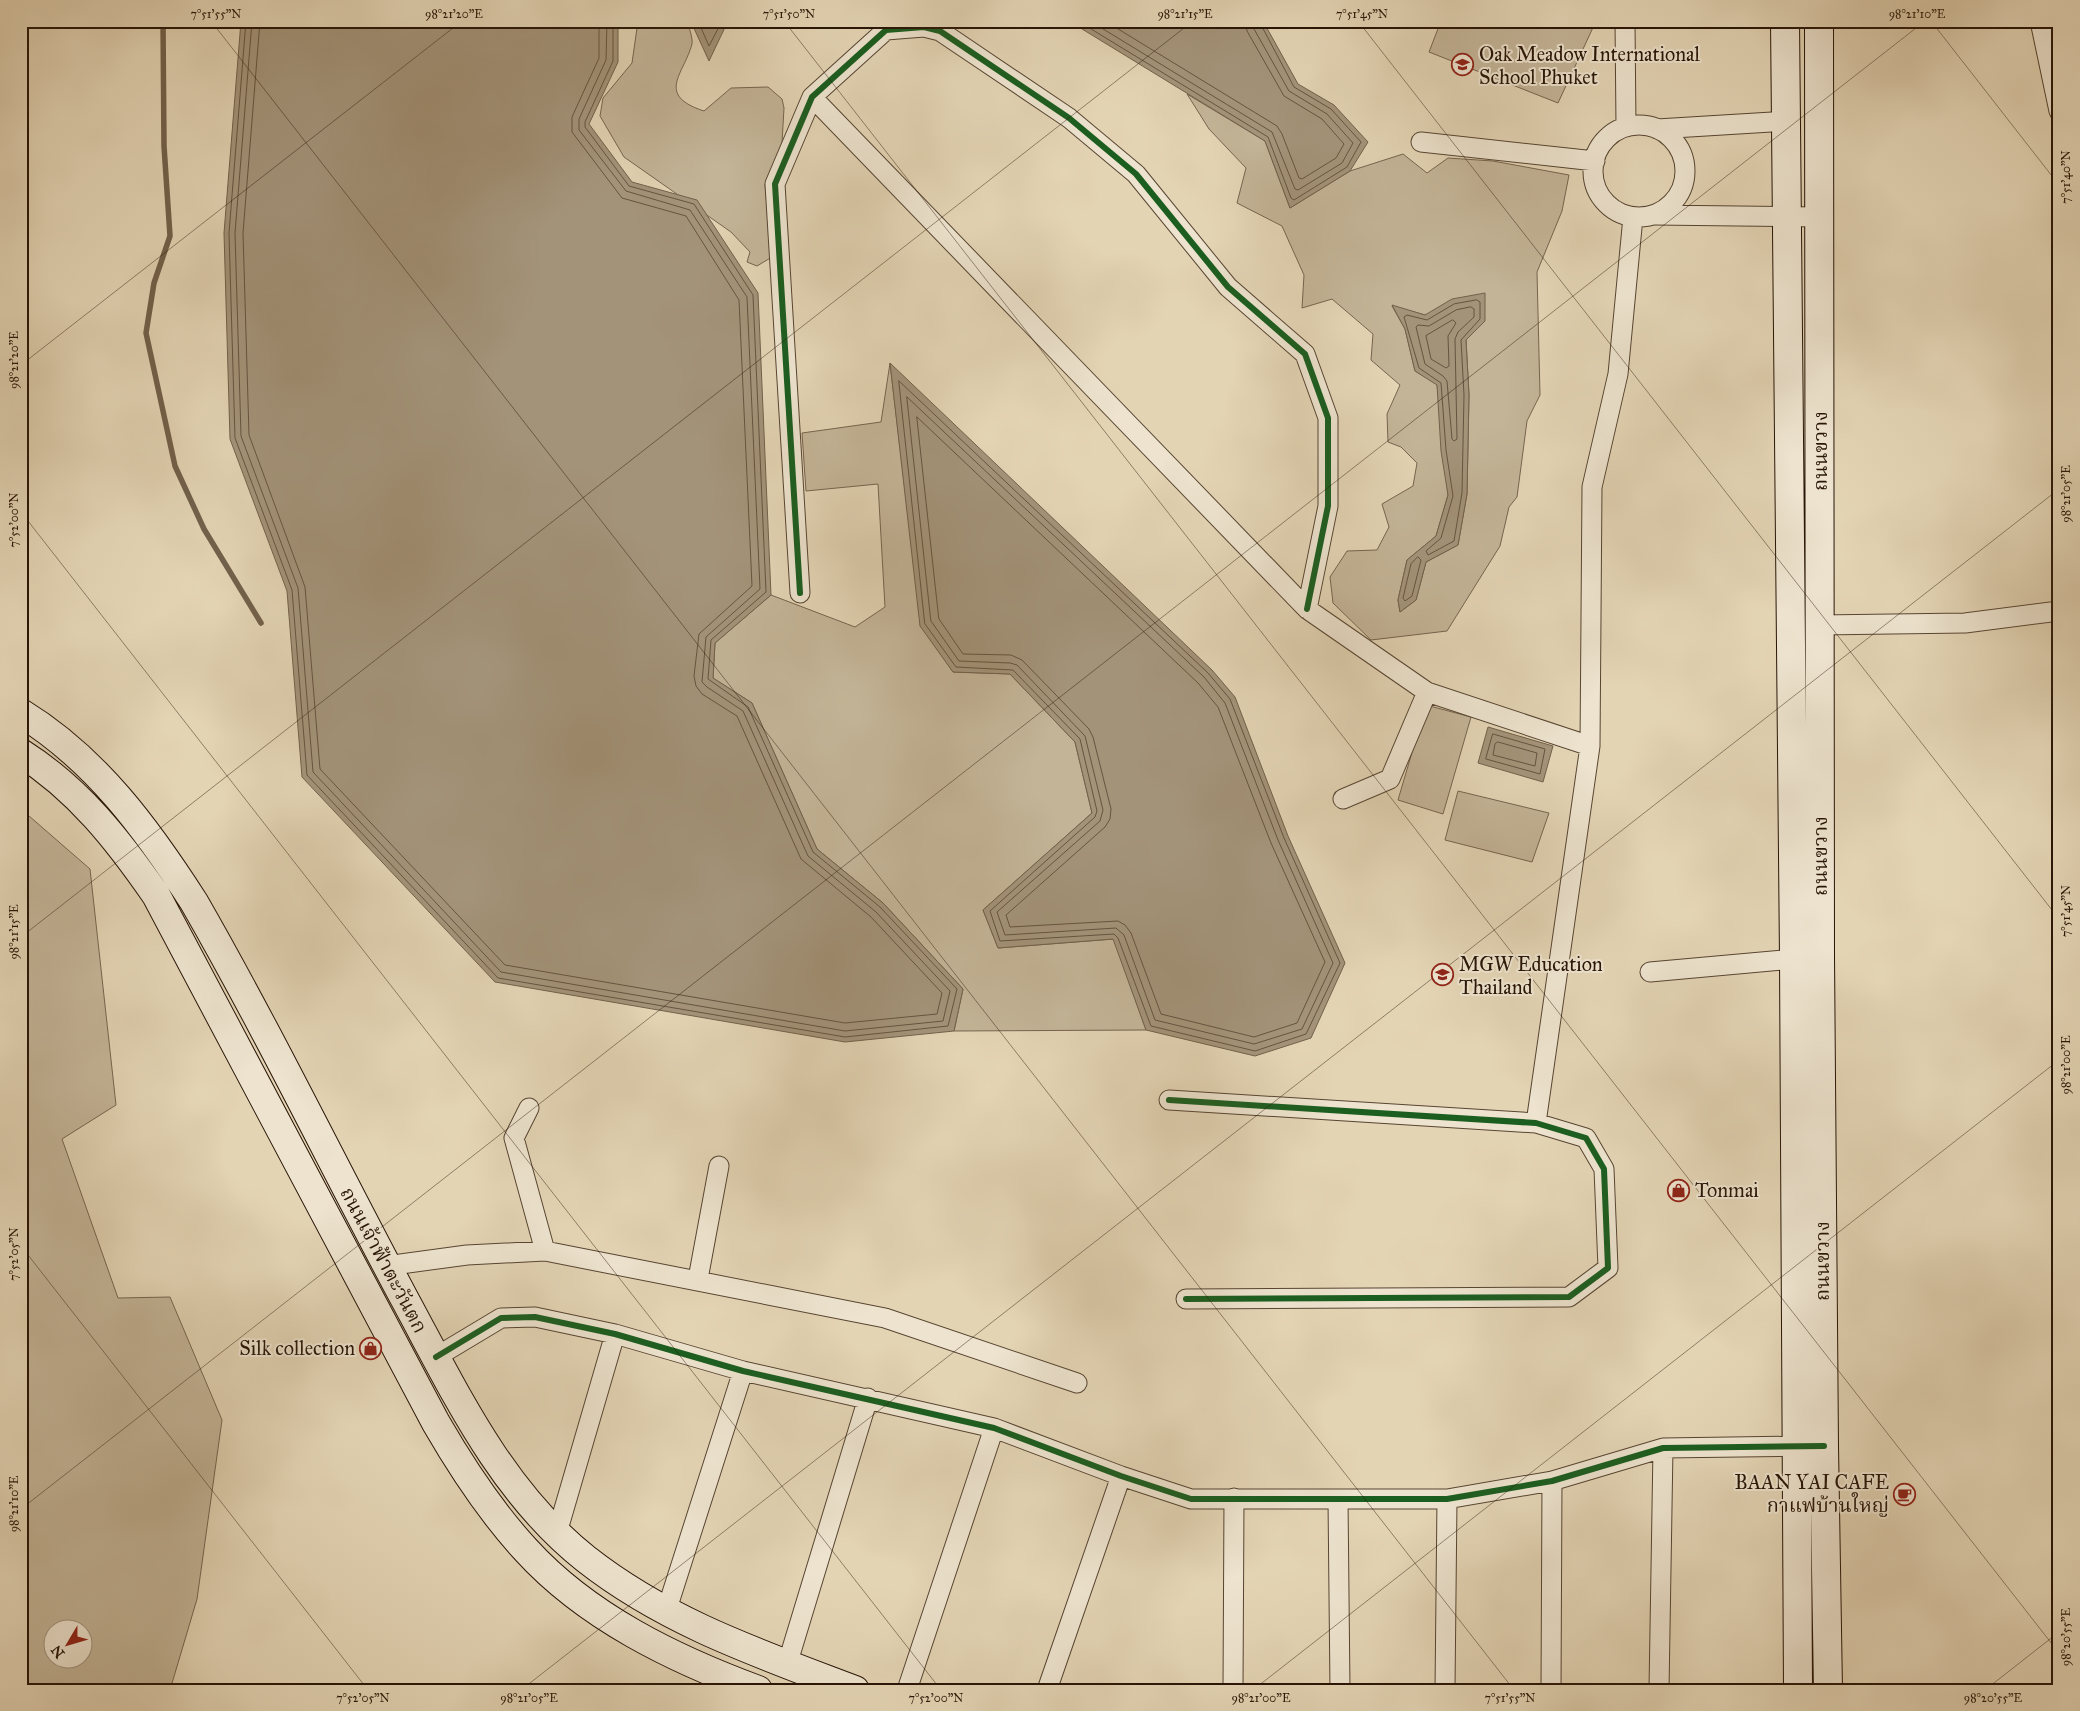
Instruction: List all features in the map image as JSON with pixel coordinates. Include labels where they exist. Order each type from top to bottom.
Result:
[{"type":"main road","name":"ถนนขวาง","points":[[1785,21],[1794,959],[1798,1690]]},
{"type":"main road","name":"ถนนขวาง","points":[[1819,21],[1820,714],[1824,1446],[1828,1690]]},
{"type":"main road","points":[[1792,712],[1820,714]]},
{"type":"main road","name":"ถนนเจ้าฟ้าตะวันตก","points":[[21,713],[85,761],[128,808],[171,866],[217,942],[386,1266],[502,1471],[557,1533],[613,1580],[666,1612],[730,1643],[855,1690]]},
{"type":"main road","name":"ถนนเจ้าฟ้าตะวันตก","points":[[21,753],[66,786],[94,813],[117,840],[156,894],[436,1423],[460,1465],[486,1502],[527,1551],[554,1577],[603,1614],[668,1653],[758,1690]]},
{"type":"street","points":[[1624,21],[1626,127]]},
{"type":"street","points":[[2040,21],[2059,111]]},
{"type":"street","points":[[800,593],[775,184],[812,97],[886,30],[924,27],[940,31],[1069,118],[1136,174],[1228,287],[1305,354],[1328,418],[1328,506],[1307,609]]},
{"type":"street","points":[[812,97],[1307,609],[1427,692],[1590,746]]},
{"type":"street","points":[[1787,121],[1657,129],[1641,125],[1626,127],[1610,136],[1600,146],[1595,161],[1594,176],[1599,193],[1617,212],[1633,217],[1655,215],[1819,217]]},
{"type":"street","points":[[1655,215],[1664,211],[1676,199],[1684,183],[1685,168],[1681,152],[1671,138],[1657,129]]},
{"type":"street","points":[[1421,142],[1595,161]]},
{"type":"street","points":[[1536,1123],[1590,746],[1592,487],[1618,374],[1633,217]]},
{"type":"street","points":[[1820,625],[1964,623],[2059,611]]},
{"type":"street","points":[[1342,799],[1390,779],[1427,692]]},
{"type":"street","points":[[1650,972],[1794,959]]},
{"type":"street","points":[[1169,1100],[1536,1123],[1586,1138],[1604,1169],[1608,1268],[1569,1297],[1186,1299]]},
{"type":"street","points":[[529,1108],[514,1138],[545,1251]]},
{"type":"street","points":[[698,1279],[719,1166]]},
{"type":"street","points":[[386,1266],[467,1255],[545,1251],[698,1279],[885,1318],[1077,1383]]},
{"type":"street","points":[[436,1357],[501,1318],[535,1317],[615,1334],[743,1371],[994,1428],[1121,1476],[1191,1499],[1447,1499],[1552,1481],[1663,1448],[1824,1446]]},
{"type":"street","points":[[557,1533],[615,1334]]},
{"type":"street","points":[[666,1612],[743,1371]]},
{"type":"street","points":[[787,1664],[868,1398]]},
{"type":"street","points":[[907,1690],[994,1428]]},
{"type":"street","points":[[1659,1690],[1663,1448]]},
{"type":"street","points":[[1047,1690],[1121,1476]]},
{"type":"street","points":[[1551,1690],[1552,1481]]},
{"type":"street","points":[[1233,1690],[1234,1498]]},
{"type":"street","points":[[1338,1499],[1340,1690]]},
{"type":"street","points":[[1445,1690],[1447,1499]]},
{"type":"shaded area","points":[[638,21],[687,21],[692,44],[679,74],[677,91],[680,98],[689,105],[704,111],[731,88],[768,87],[782,99],[784,108],[782,143],[765,185],[772,257],[757,266],[747,262],[750,252],[731,232],[624,157],[600,116],[603,98],[632,63]]},
{"type":"shaded area","points":[[1441,21],[1596,21],[1558,103],[1429,52]]},
{"type":"shaded area","points":[[1187,94],[1265,141],[1290,208],[1350,171],[1403,154],[1427,173],[1448,158],[1493,161],[1569,175],[1562,211],[1537,272],[1540,395],[1527,421],[1517,497],[1509,507],[1500,546],[1447,631],[1371,640],[1333,603],[1330,577],[1347,551],[1377,550],[1389,527],[1382,504],[1413,486],[1417,463],[1401,447],[1388,442],[1387,414],[1400,385],[1371,360],[1373,334],[1332,299],[1302,308],[1304,275],[1282,226],[1237,203],[1246,168],[1209,129]],"holes":[[[1392,306],[1425,315],[1485,321],[1466,340],[1469,395],[1467,494],[1458,545],[1426,562],[1416,600],[1400,612],[1398,600],[1407,560],[1436,536],[1448,495],[1437,384],[1415,371],[1405,329]]]},
{"type":"shaded area","points":[[890,363],[921,626],[953,672],[1010,674],[1075,742],[1092,813],[983,910],[998,948],[1114,939],[1146,1030],[954,1031],[963,989],[883,903],[817,849],[752,703],[713,678],[715,643],[771,595],[855,627],[885,607],[878,484],[806,491],[802,433],[881,422]]},
{"type":"shaded area","points":[[1426,705],[1471,717],[1443,814],[1398,800]]},
{"type":"shaded area","points":[[1458,791],[1549,813],[1532,862],[1445,840]]},
{"type":"shaded area","points":[[21,809],[90,869],[116,1105],[62,1139],[118,1298],[170,1297],[222,1420],[197,1599],[170,1690],[21,1690]]},
{"type":"water","points":[[241,21],[618,21],[618,62],[589,124],[632,182],[697,200],[758,293],[771,595],[715,643],[713,678],[752,703],[817,849],[883,903],[963,989],[954,1031],[845,1042],[495,982],[302,777],[287,591],[230,439],[224,233]]},
{"type":"water","points":[[693,21],[728,21],[709,61],[692,24]]},
{"type":"water","points":[[1069,21],[1263,21],[1298,84],[1334,105],[1368,142],[1350,171],[1290,208],[1265,141]]},
{"type":"water","points":[[1485,293],[1485,321],[1466,340],[1469,395],[1467,494],[1458,545],[1426,562],[1416,600],[1400,612],[1398,600],[1407,560],[1436,536],[1448,495],[1441,451],[1437,385],[1415,371],[1405,329],[1392,305],[1425,315],[1452,299]]},
{"type":"water","points":[[890,363],[1212,670],[1235,697],[1288,836],[1345,963],[1311,1038],[1255,1056],[1146,1030],[1113,939],[998,948],[983,910],[1092,813],[1075,742],[1010,674],[953,672],[920,626]]},
{"type":"water","points":[[1488,727],[1553,746],[1543,782],[1478,763]]},
{"type":"waterway","points":[[163,21],[164,146],[170,236],[154,283],[146,333],[175,466],[204,529],[261,623]]},
{"type":"cycle path","points":[[800,593],[775,184],[812,97],[886,30],[924,27],[940,31],[1069,118],[1136,174],[1228,287],[1305,354],[1328,418],[1328,506],[1307,609]]},
{"type":"cycle path","points":[[1169,1100],[1536,1123],[1586,1138],[1604,1169],[1608,1268],[1569,1297],[1186,1299]]},
{"type":"cycle path","points":[[436,1357],[501,1318],[535,1317],[615,1334],[743,1371],[994,1428],[1121,1476],[1191,1499],[1447,1499],[1552,1481],[1663,1448],[1824,1446]]},
{"type":"place","name":"Oak Meadow International School Phuket","points":[[1463,65]]},
{"type":"place","name":"MGW Education Thailand","points":[[1443,975]]},
{"type":"place","name":"Tonmai","points":[[1679,1190]]},
{"type":"place","name":"Silk collection","points":[[371,1348]]},
{"type":"place","name":"BAAN YAI CAFE กาแฟบ้านใหญ่","points":[[1905,1494]]}]
